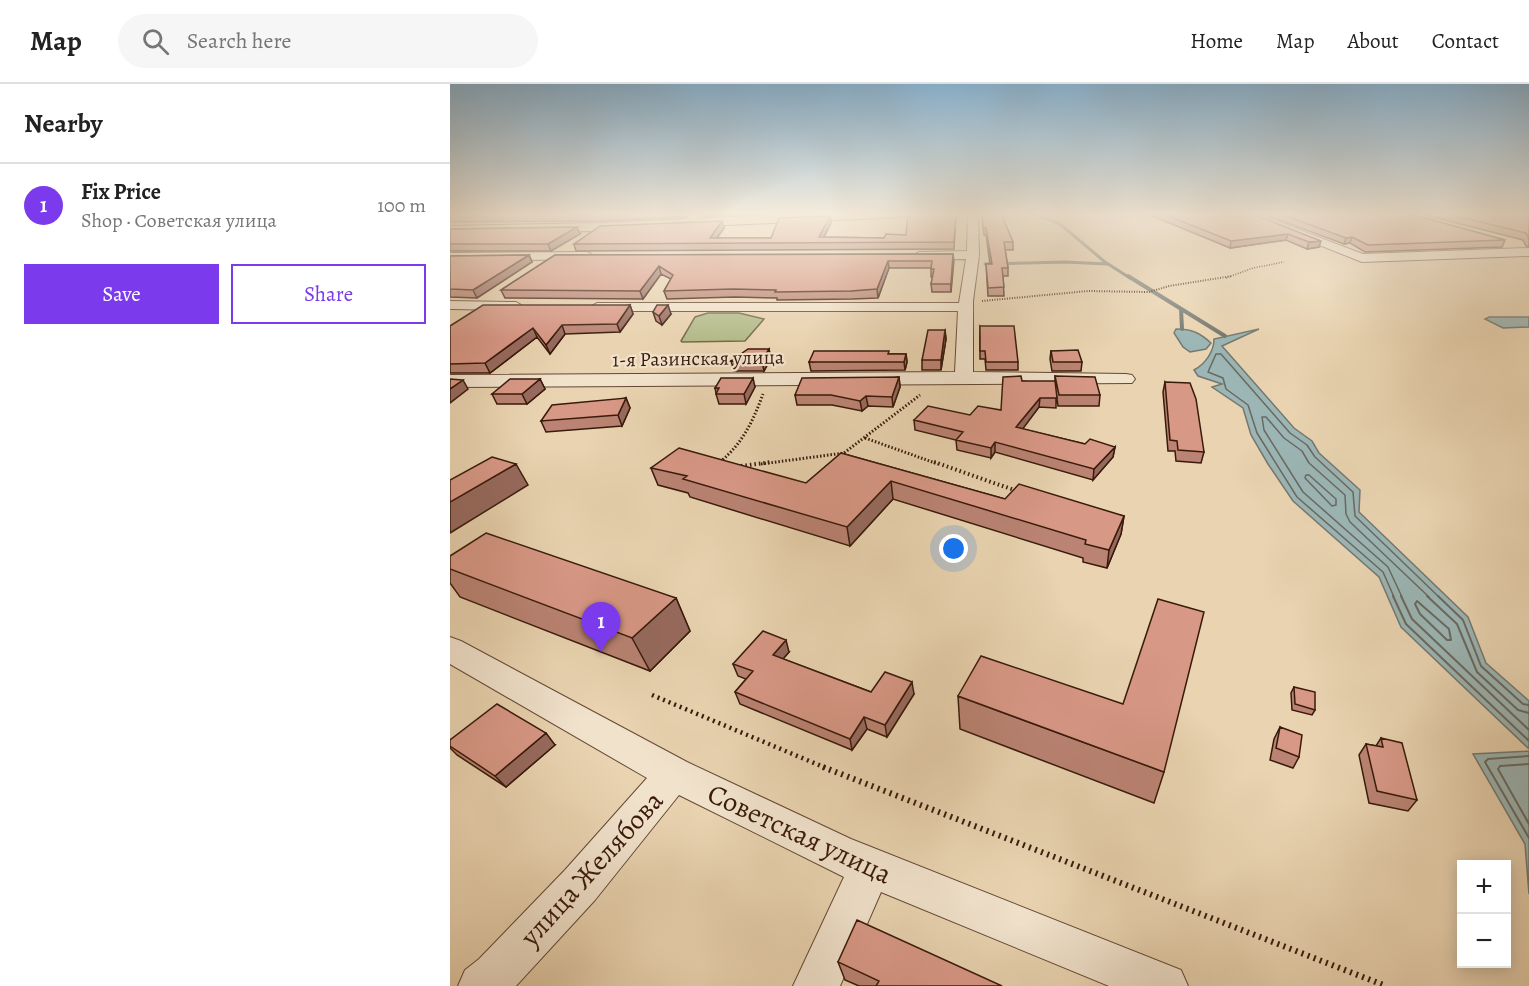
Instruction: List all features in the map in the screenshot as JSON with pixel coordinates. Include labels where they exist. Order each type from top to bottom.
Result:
[{"type":"street","points":[[901,256],[966,255]]},
{"type":"street","points":[[960,377],[964,374],[966,304],[973,255]]},
{"type":"street","points":[[1354,255],[1362,258],[1423,255]]},
{"type":"street","points":[[537,269],[556,256]]},
{"type":"street","points":[[450,257],[603,256]]},
{"type":"street","points":[[452,321],[498,294]]},
{"type":"street","points":[[583,307],[966,304]]},
{"type":"street","points":[[450,305],[537,307]]},
{"type":"street","name":"1-я Разинская улица","points":[[450,381],[941,379],[960,377],[1126,379]]},
{"type":"street","name":"Советская улица","points":[[450,649],[674,774],[870,868],[1166,986]]},
{"type":"street","name":"улица Желябова","points":[[481,986],[495,975],[580,885],[674,774]]},
{"type":"street","points":[[816,986],[870,868]]},
{"type":"path","points":[[966,304],[1018,301],[1088,291],[1160,292],[1169,286],[1215,279],[1259,266],[1284,262]]},
{"type":"path","points":[[737,467],[844,453],[941,379]]},
{"type":"path","points":[[727,465],[717,464],[736,450],[752,426],[769,380]]},
{"type":"path","points":[[864,438],[1025,493]]},
{"type":"path","points":[[652,695],[881,791],[1386,986]]},
{"type":"green space","points":[[708,313],[739,313],[764,319],[745,341],[682,342],[695,317]]},
{"type":"water","points":[[1489,317],[1529,317],[1529,327],[1503,328],[1485,319]]},
{"type":"water","points":[[1176,329],[1195,332],[1211,343],[1206,349],[1190,352],[1183,347],[1174,333]]},
{"type":"water","points":[[1259,329],[1222,346],[1294,428],[1312,441],[1319,453],[1360,490],[1359,512],[1468,617],[1486,663],[1529,701],[1529,749],[1401,627],[1379,577],[1293,501],[1251,435],[1243,408],[1212,387],[1222,384],[1198,376],[1194,370],[1208,357],[1214,339]]},
{"type":"water","points":[[1529,751],[1529,894],[1525,844],[1473,754]]},
{"type":"building","points":[[529,255],[473,290],[450,289],[450,256]]},
{"type":"building","points":[[555,255],[953,255],[951,284],[931,284],[934,269],[931,269],[932,261],[888,261],[877,289],[851,291],[775,292],[776,290],[733,289],[664,291],[673,275],[659,266],[640,291],[501,290]]},
{"type":"building","points":[[991,255],[1006,255],[1008,268],[1002,268],[1004,287],[988,288],[986,264],[992,264]]},
{"type":"building","points":[[483,305],[630,305],[617,324],[562,325],[546,345],[533,328],[485,363],[450,364],[450,326]]},
{"type":"building","points":[[657,305],[668,305],[659,316],[653,312]]},
{"type":"building","points":[[980,326],[1014,326],[1018,362],[986,362],[985,351],[980,351]]},
{"type":"building","points":[[928,330],[945,330],[941,360],[922,360]]},
{"type":"building","points":[[748,349],[769,349],[762,361],[731,361]]},
{"type":"building","points":[[1078,350],[1082,362],[1053,362],[1051,351]]},
{"type":"building","points":[[814,351],[889,351],[888,354],[906,354],[904,362],[809,362]]},
{"type":"building","points":[[1021,376],[1022,381],[1055,381],[1057,398],[1040,398],[1016,427],[1085,444],[1090,439],[1115,447],[1094,469],[995,442],[991,448],[956,440],[963,432],[914,420],[928,406],[970,415],[978,406],[1001,410],[1003,377]]},
{"type":"building","points":[[1055,376],[1095,377],[1100,395],[1059,395]]},
{"type":"building","points":[[899,377],[892,397],[866,396],[860,401],[831,395],[795,395],[802,378]]},
{"type":"building","points":[[721,378],[753,378],[744,394],[716,394],[719,388],[715,388]]},
{"type":"building","points":[[450,379],[463,380],[450,389]]},
{"type":"building","points":[[510,379],[540,379],[522,394],[492,394]]},
{"type":"building","points":[[1165,382],[1190,383],[1196,399],[1204,452],[1178,450],[1177,441],[1170,440]]},
{"type":"building","points":[[626,398],[618,415],[541,421],[552,405]]},
{"type":"building","points":[[679,448],[806,483],[841,453],[1005,499],[1019,484],[1124,516],[1109,550],[1085,544],[1086,540],[891,481],[847,527],[683,479],[687,476],[651,468]]},
{"type":"building","points":[[492,457],[516,464],[450,502],[450,480]]},
{"type":"building","points":[[486,533],[676,598],[632,638],[450,569],[450,556]]},
{"type":"building","points":[[1158,599],[1204,612],[1164,772],[958,696],[981,656],[1123,704]]},
{"type":"building","points":[[763,631],[786,640],[773,655],[871,692],[885,672],[912,682],[885,725],[864,717],[850,739],[735,692],[753,671],[733,664]]},
{"type":"building","points":[[1294,687],[1315,692],[1315,710],[1295,704]]},
{"type":"building","points":[[497,704],[546,733],[495,776],[450,746],[450,740]]},
{"type":"building","points":[[1280,727],[1302,735],[1299,757],[1276,748]]},
{"type":"building","points":[[1381,738],[1402,743],[1417,800],[1377,791],[1366,744],[1383,747]]},
{"type":"building","points":[[857,920],[1002,986],[876,986],[879,981],[838,962]]},
{"type":"waterway","points":[[1097,255],[1130,278]]},
{"type":"waterway","points":[[985,264],[1065,262],[1107,264]]},
{"type":"waterway","points":[[1128,276],[1225,336]]},
{"type":"waterway","points":[[1181,309],[1182,329]]},
{"type":"place","name":"Fix Price","points":[[601,652]]}]
